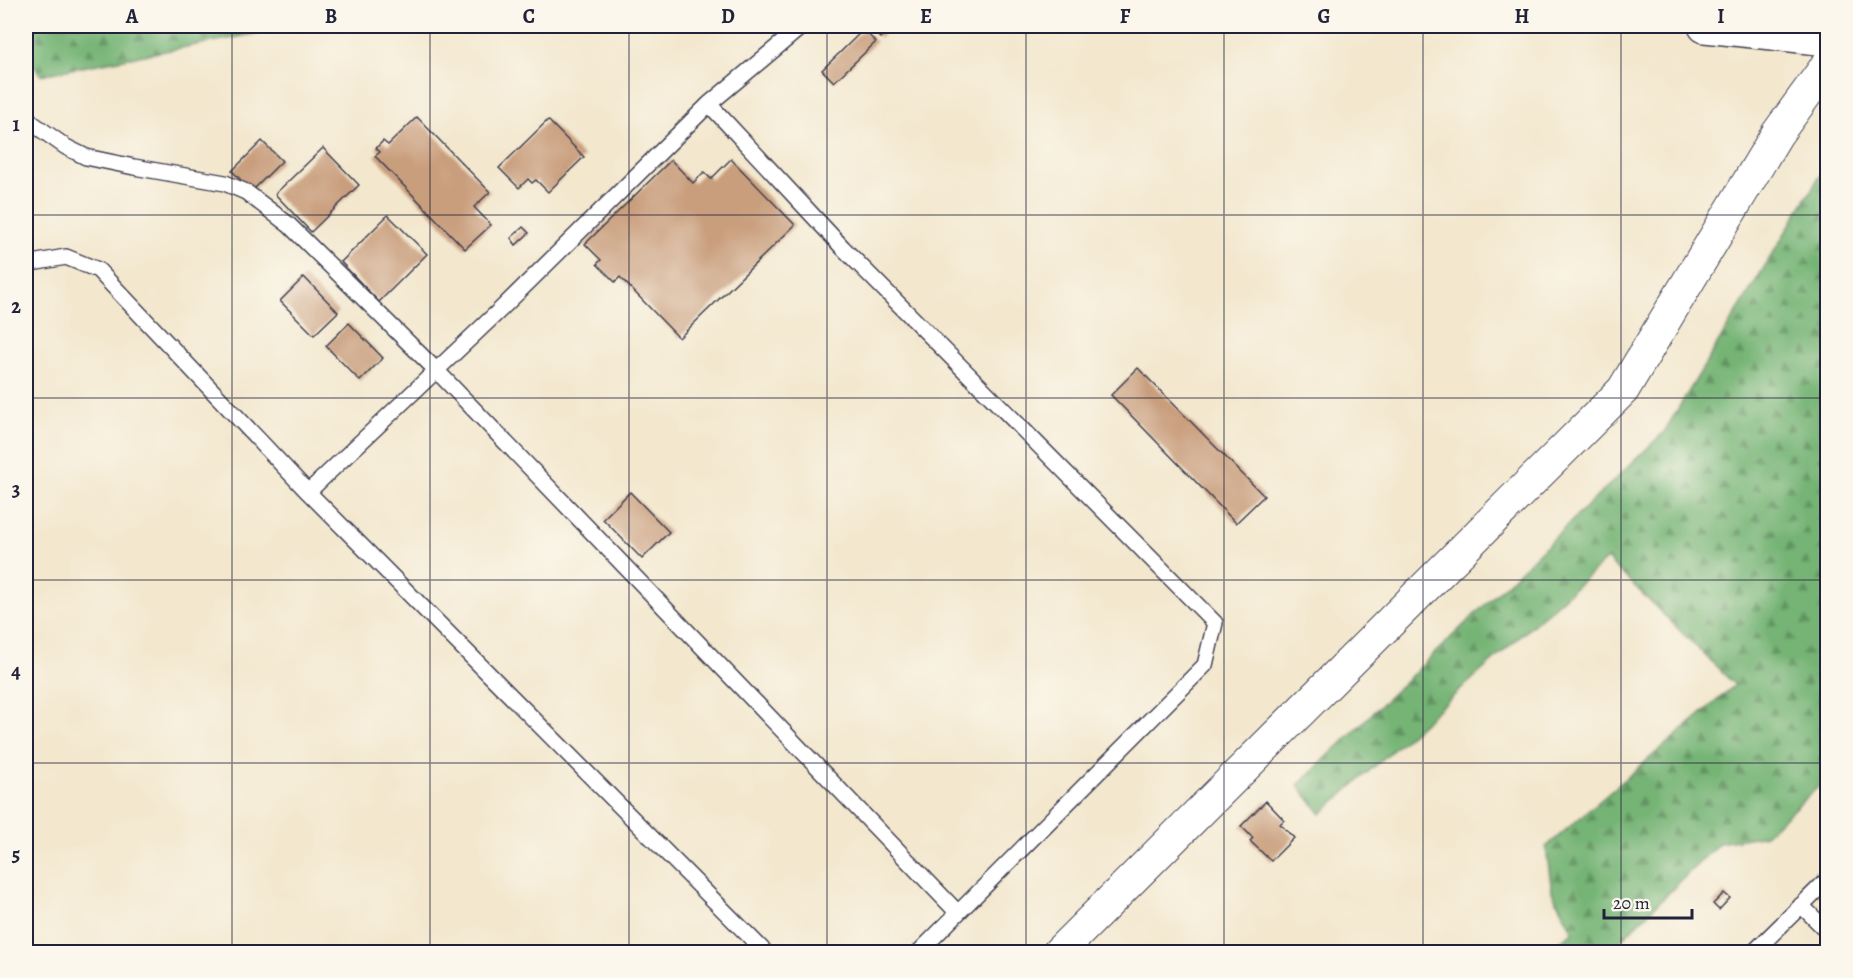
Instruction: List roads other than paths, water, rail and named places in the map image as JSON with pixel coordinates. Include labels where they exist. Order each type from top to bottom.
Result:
[{"type":"highway","points":[[1705,26],[1827,39]]},
{"type":"street","points":[[1059,952],[1623,390],[1777,134],[1827,64]]},
{"type":"lane","points":[[308,492],[501,309],[709,104],[802,26]]},
{"type":"lane","points":[[709,104],[843,248],[1215,623],[1205,665],[919,952]]},
{"type":"lane","points":[[26,116],[32,123],[66,147],[86,157],[225,183],[246,192],[290,225],[436,370],[958,913]]},
{"type":"lane","points":[[26,264],[66,256],[98,270],[308,492],[765,952]]},
{"type":"lane","points":[[1754,952],[1827,879]]},
{"type":"lane","points":[[1801,905],[1827,932]]}]
